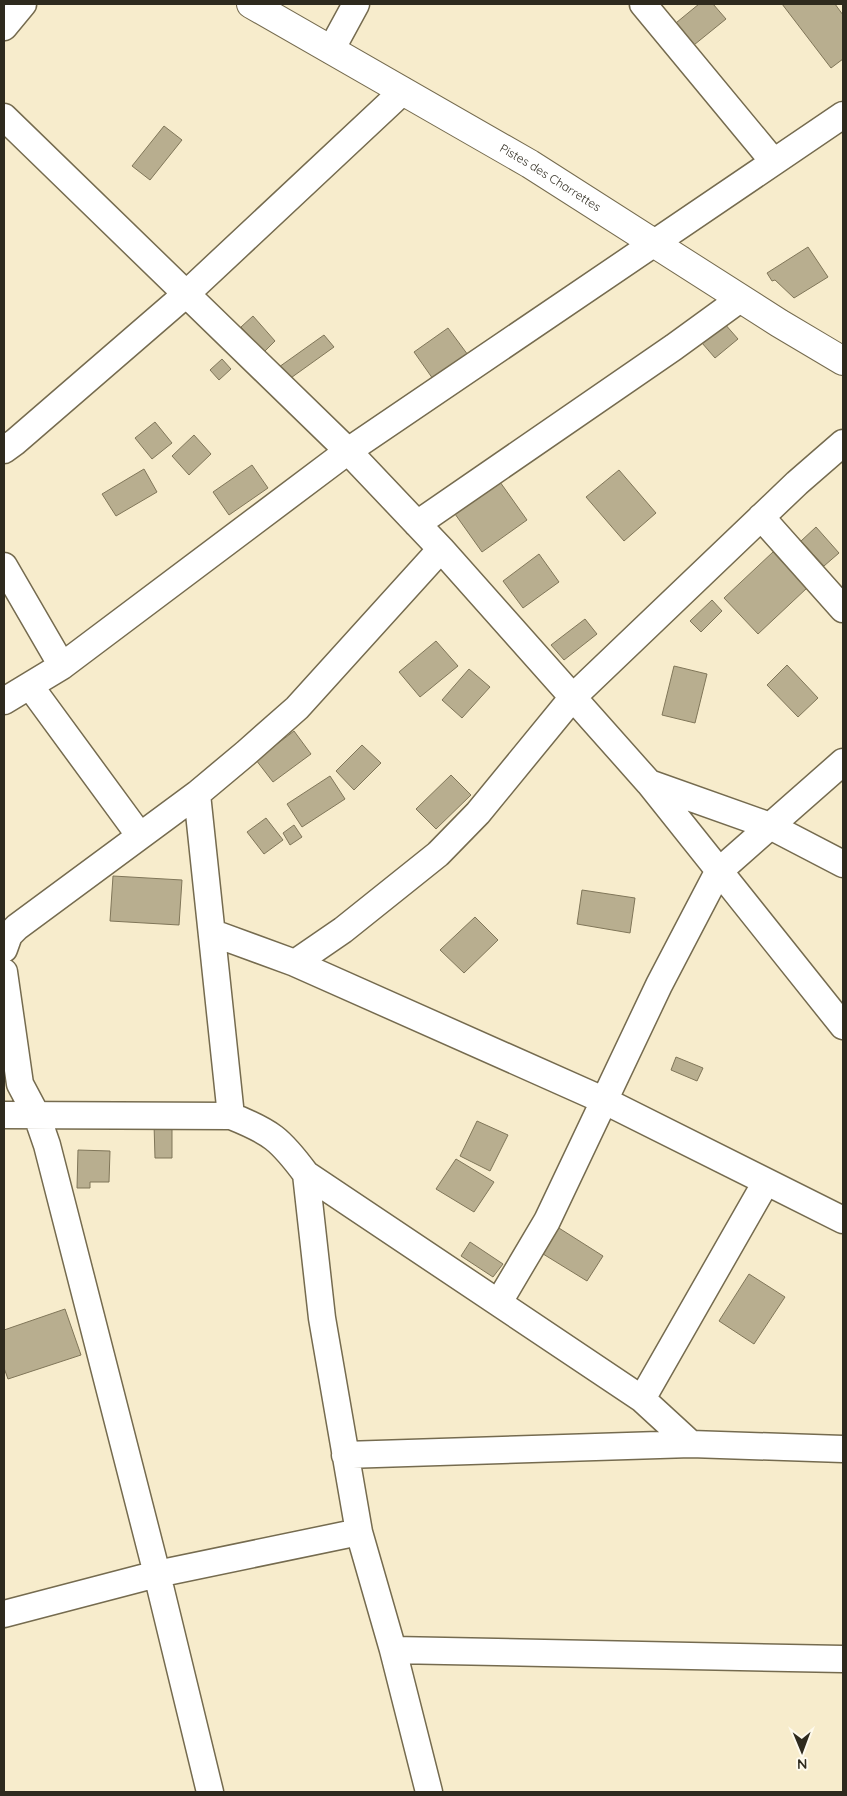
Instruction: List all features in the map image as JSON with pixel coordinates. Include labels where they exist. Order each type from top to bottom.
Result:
[{"type":"main road","name":"Pistes des Charrettes","points":[[251,4],[530,164],[740,299],[843,361]]},
{"type":"street","points":[[4,27],[23,4]]},
{"type":"street","points":[[331,50],[356,4]]},
{"type":"street","points":[[643,4],[773,161]]},
{"type":"street","points":[[7,442],[185,295],[403,91]]},
{"type":"street","points":[[5,699],[62,666],[348,451],[843,115]]},
{"type":"street","points":[[4,117],[123,230],[185,295],[348,451],[441,549],[649,784],[843,1026]]},
{"type":"street","points":[[417,524],[674,347],[740,299]]},
{"type":"street","points":[[296,963],[358,918],[438,854],[478,813],[572,697],[761,517],[843,443]]},
{"type":"street","points":[[761,517],[843,609]]},
{"type":"street","points":[[4,949],[9,935],[17,926],[197,794],[297,708],[441,549]]},
{"type":"street","points":[[4,566],[62,666]]},
{"type":"street","points":[[30,686],[140,836]]},
{"type":"street","points":[[499,1302],[547,1221],[659,985],[718,872],[843,762]]},
{"type":"street","points":[[649,784],[770,826],[843,864]]},
{"type":"street","points":[[197,794],[231,1116]]},
{"type":"street","points":[[212,934],[296,963],[603,1100],[843,1220]]},
{"type":"street","points":[[4,972],[20,1084],[37,1116],[47,1145],[157,1574],[210,1792]]},
{"type":"street","points":[[4,1115],[231,1116],[262,1128],[281,1142],[306,1174],[642,1399],[691,1444]]},
{"type":"street","points":[[306,1174],[322,1318],[359,1532],[393,1650],[428,1792]]},
{"type":"street","points":[[642,1399],[766,1182]]},
{"type":"street","points":[[345,1455],[691,1444],[843,1449]]},
{"type":"street","points":[[4,1614],[157,1574],[359,1532]]},
{"type":"street","points":[[393,1650],[843,1659]]},
{"type":"building","points":[[699,4],[713,4],[726,19],[689,49],[671,27]]},
{"type":"building","points":[[782,4],[835,4],[843,15],[843,59],[831,68]]},
{"type":"building","points":[[164,126],[182,140],[150,180],[132,166]]},
{"type":"building","points":[[808,247],[828,277],[794,298],[775,280],[772,281],[767,273]]},
{"type":"building","points":[[253,316],[275,341],[264,352],[241,327]]},
{"type":"building","points":[[724,323],[738,339],[715,358],[702,343]]},
{"type":"building","points":[[448,328],[468,355],[433,379],[414,352]]},
{"type":"building","points":[[324,335],[334,347],[288,380],[279,367]]},
{"type":"building","points":[[222,359],[231,369],[219,380],[210,370]]},
{"type":"building","points":[[155,422],[172,443],[152,459],[135,438]]},
{"type":"building","points":[[194,435],[211,454],[189,475],[172,456]]},
{"type":"building","points":[[252,465],[268,488],[229,515],[213,492]]},
{"type":"building","points":[[144,469],[157,492],[116,516],[102,494]]},
{"type":"building","points":[[619,470],[656,513],[624,541],[586,497]]},
{"type":"building","points":[[500,482],[527,520],[482,552],[455,514]]},
{"type":"building","points":[[816,527],[839,553],[824,566],[801,541]]},
{"type":"building","points":[[773,552],[807,588],[758,634],[724,598]]},
{"type":"building","points":[[539,554],[559,582],[523,608],[503,581]]},
{"type":"building","points":[[712,600],[722,611],[701,632],[690,621]]},
{"type":"building","points":[[585,619],[597,634],[564,660],[551,645]]},
{"type":"building","points":[[436,641],[458,666],[420,697],[399,672]]},
{"type":"building","points":[[787,665],[818,698],[798,717],[767,685]]},
{"type":"building","points":[[674,666],[707,674],[695,723],[662,715]]},
{"type":"building","points":[[469,669],[490,687],[462,718],[442,700]]},
{"type":"building","points":[[294,731],[311,754],[273,782],[256,760]]},
{"type":"building","points":[[362,745],[381,763],[354,790],[336,771]]},
{"type":"building","points":[[451,775],[471,795],[436,829],[416,809]]},
{"type":"building","points":[[330,776],[345,799],[302,827],[287,804]]},
{"type":"building","points":[[266,818],[283,840],[264,854],[247,832]]},
{"type":"building","points":[[294,825],[302,837],[290,845],[283,833]]},
{"type":"building","points":[[113,876],[182,880],[179,925],[110,921]]},
{"type":"building","points":[[582,890],[635,898],[630,933],[577,924]]},
{"type":"building","points":[[475,917],[498,940],[464,973],[440,950]]},
{"type":"building","points":[[676,1057],[703,1068],[697,1081],[671,1070]]},
{"type":"building","points":[[477,1121],[508,1135],[490,1171],[460,1156]]},
{"type":"building","points":[[154,1124],[172,1124],[172,1158],[155,1158]]},
{"type":"building","points":[[78,1150],[110,1151],[109,1182],[90,1182],[90,1188],[77,1188]]},
{"type":"building","points":[[456,1159],[494,1182],[474,1212],[436,1189]]},
{"type":"building","points":[[551,1223],[603,1256],[587,1281],[535,1249]]},
{"type":"building","points":[[470,1242],[503,1264],[493,1277],[461,1256]]},
{"type":"building","points":[[749,1274],[785,1297],[754,1344],[719,1321]]},
{"type":"building","points":[[65,1309],[81,1355],[8,1379],[4,1368],[4,1330]]}]
